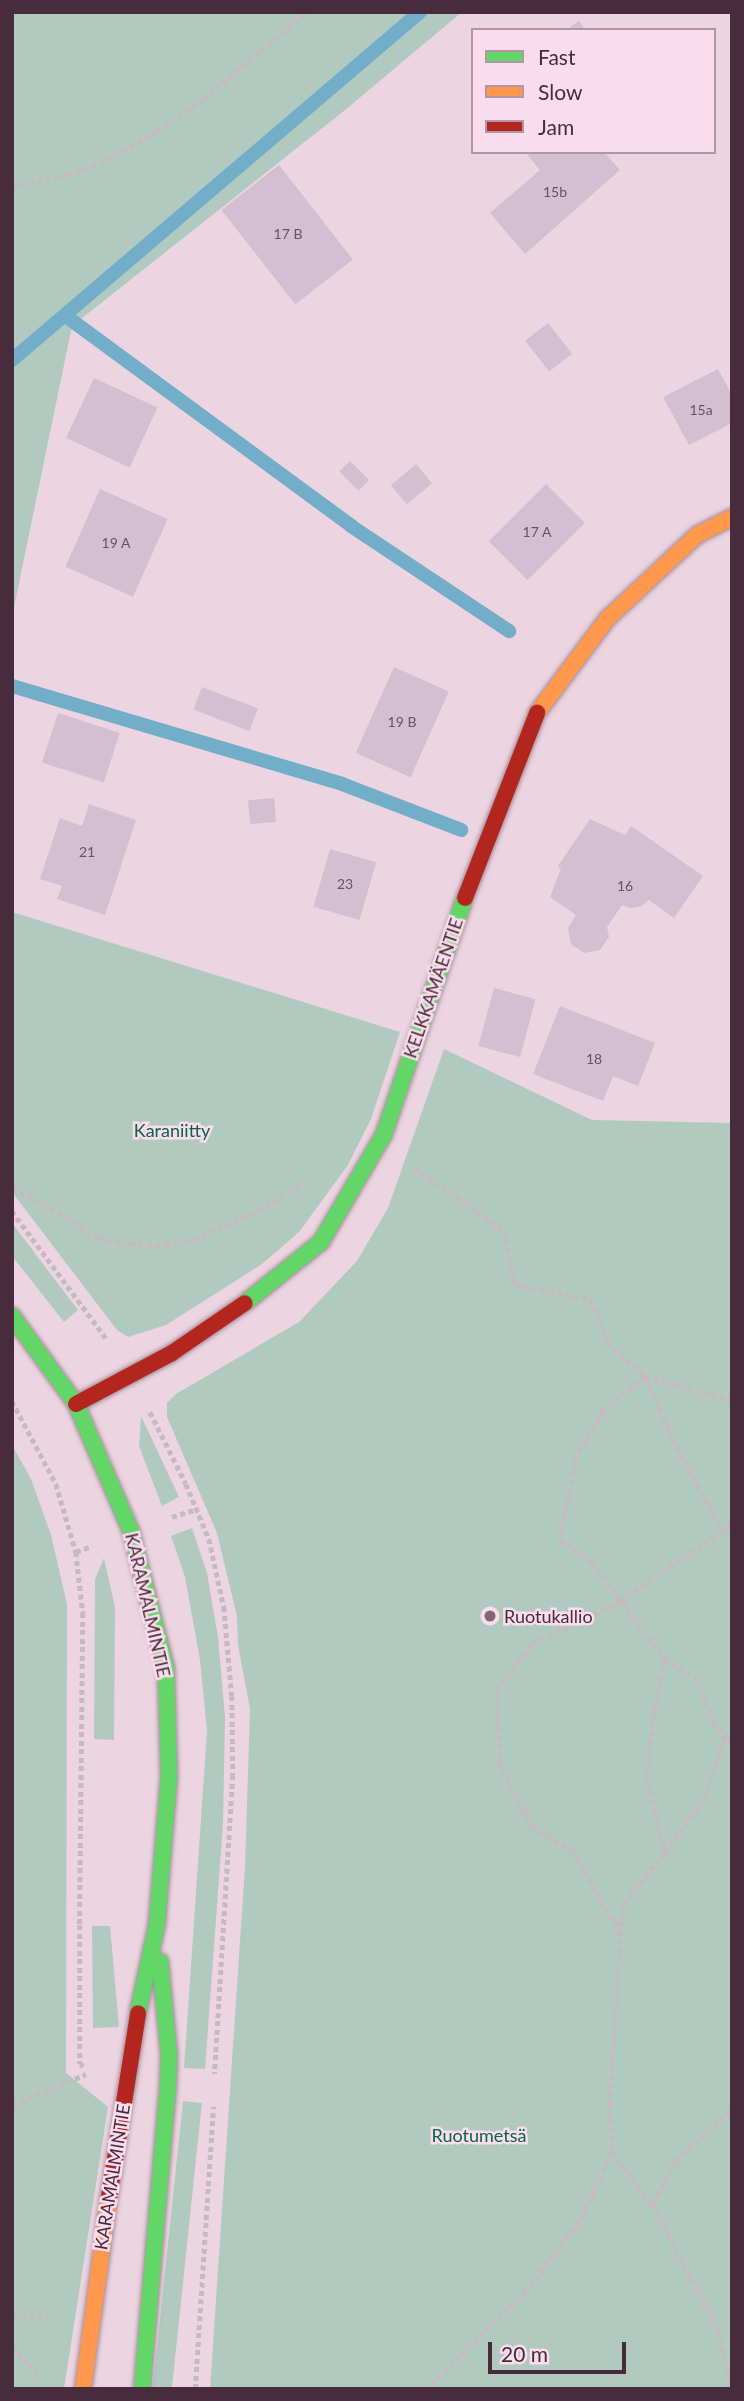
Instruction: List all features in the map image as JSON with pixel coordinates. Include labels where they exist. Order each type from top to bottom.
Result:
[{"type":"street","name":"KELKKAMÄENTIE","points":[[76,1404],[172,1353],[264,1290],[321,1242],[384,1134],[450,939],[533,719],[607,619],[697,535],[732,517]]},
{"type":"street","name":"KARAMALMINTIE","points":[[12,1316],[76,1404],[131,1531],[166,1668],[169,1777],[157,1924],[130,2053],[123,2117],[98,2263],[83,2389]]},
{"type":"street","name":"KARAMALMINTIE","points":[[142,2389],[169,2054],[157,1924]]},
{"type":"path","points":[[12,186],[25,186],[108,160],[203,99],[307,12]]},
{"type":"path","points":[[411,1166],[505,1231],[514,1285],[591,1299],[608,1343],[646,1377],[677,1447],[723,1532]]},
{"type":"path","points":[[12,1189],[36,1199],[99,1238],[130,1244],[166,1245],[194,1239],[258,1210],[314,1177]]},
{"type":"path","points":[[12,1211],[91,1315],[130,1376],[186,1484],[209,1539],[224,1608],[232,1696],[233,1775],[215,2075]]},
{"type":"path","points":[[646,1377],[732,1400]]},
{"type":"path","points":[[646,1377],[603,1411],[577,1455],[560,1540],[592,1562],[665,1659],[697,1678],[713,1721],[732,1744]]},
{"type":"path","points":[[12,1401],[56,1484],[76,1552],[83,1613],[80,2064],[93,2071],[12,2105]]},
{"type":"path","points":[[621,1935],[573,1852],[532,1827],[500,1766],[497,1690],[533,1644],[620,1601],[732,1524]]},
{"type":"path","points":[[665,1659],[654,1714],[648,1775],[665,1853]]},
{"type":"path","points":[[428,2389],[526,2291],[580,2222],[612,2152],[610,2102],[623,1905],[665,1853],[704,1798],[725,1735]]},
{"type":"path","points":[[195,2389],[213,2103]]},
{"type":"path","points":[[652,2204],[676,2160],[732,2109]]},
{"type":"path","points":[[612,2152],[652,2204],[719,2331],[730,2389]]},
{"type":"path","points":[[12,2346],[46,2382]]},
{"type":"green space","points":[[12,12],[462,12],[345,110],[72,326],[12,617]]},
{"type":"green space","name":"Karaniitty","points":[[12,912],[400,1032],[371,1119],[348,1165],[299,1232],[262,1264],[166,1325],[128,1337],[117,1330],[12,1192]]},
{"type":"green space","name":"Ruotumetsä","points":[[444,1049],[592,1120],[732,1123],[732,2389],[210,2389],[245,1867],[250,1709],[238,1645],[237,1616],[217,1533],[167,1417],[167,1403],[176,1394],[299,1322],[357,1261],[388,1208]]},
{"type":"green space","points":[[12,1223],[78,1310],[64,1322],[12,1256]]},
{"type":"green space","points":[[141,1416],[179,1497],[162,1506],[139,1446]]},
{"type":"green space","points":[[12,1445],[31,1479],[51,1535],[67,1604],[66,2073],[108,2107],[64,2389],[12,2389]]},
{"type":"green space","points":[[192,1528],[207,1573],[218,1637],[225,1717],[223,1824],[205,2069],[184,2068],[207,1731],[200,1660],[185,1577],[171,1536]]},
{"type":"green space","points":[[104,1558],[115,1607],[114,1740],[94,1739],[95,1579]]},
{"type":"green space","points":[[92,1926],[110,1926],[119,2027],[93,2028]]},
{"type":"green space","points":[[183,2101],[202,2103],[172,2389],[153,2388]]},
{"type":"building","points":[[579,21],[584,28],[569,28]]},
{"type":"building","points":[[527,154],[606,154],[620,170],[525,254],[490,213],[540,170]]},
{"type":"building","points":[[279,165],[353,260],[295,305],[221,210]]},
{"type":"building","points":[[548,323],[572,354],[549,372],[525,341]]},
{"type":"building","points":[[718,369],[732,395],[732,423],[689,445],[663,397]]},
{"type":"building","points":[[94,378],[157,408],[130,467],[66,438]]},
{"type":"building","points":[[350,461],[369,480],[358,491],[339,472]]},
{"type":"building","points":[[416,464],[432,483],[407,504],[391,485]]},
{"type":"building","points":[[546,484],[585,523],[528,580],[489,541]]},
{"type":"building","points":[[100,489],[168,519],[133,597],[65,567]]},
{"type":"building","points":[[394,667],[449,691],[411,777],[356,753]]},
{"type":"building","points":[[202,687],[258,709],[249,731],[193,709]]},
{"type":"building","points":[[58,713],[120,733],[104,783],[42,762]]},
{"type":"building","points":[[274,798],[276,822],[250,824],[248,800]]},
{"type":"building","points":[[89,804],[136,820],[105,915],[57,899],[62,886],[40,879],[60,818],[82,826]]},
{"type":"building","points":[[590,819],[625,835],[631,826],[703,876],[674,918],[649,900],[642,906],[630,908],[622,905],[607,927],[609,937],[600,950],[584,953],[571,944],[568,928],[576,915],[550,897],[561,869],[558,866]]},
{"type":"building","points":[[330,849],[376,862],[360,920],[313,907]]},
{"type":"building","points":[[494,988],[536,999],[520,1057],[478,1046]]},
{"type":"building","points":[[560,1006],[655,1043],[638,1086],[613,1076],[603,1101],[533,1074]]},
{"type":"waterway","points":[[12,360],[420,12]]},
{"type":"waterway","points":[[67,317],[351,526],[509,631]]},
{"type":"waterway","points":[[12,686],[342,784],[461,830]]},
{"type":"traffic: fast","points":[[245,1303],[321,1242],[384,1134],[465,898]]},
{"type":"traffic: fast","points":[[12,1316],[76,1404],[131,1531],[166,1668],[169,1777],[157,1924],[138,2013]]},
{"type":"traffic: fast","points":[[142,2389],[168,2085],[169,2054],[160,1961]]},
{"type":"traffic: slow","points":[[537,713],[607,619],[697,535],[732,517]]},
{"type":"traffic: slow","points":[[83,2389],[109,2197]]},
{"type":"traffic: jam","points":[[465,898],[537,713]]},
{"type":"traffic: jam","points":[[76,1404],[172,1353],[245,1303]]},
{"type":"traffic: jam","points":[[109,2197],[138,2013]]},
{"type":"place","name":"Ruotukallio","points":[[490,1616]]}]
